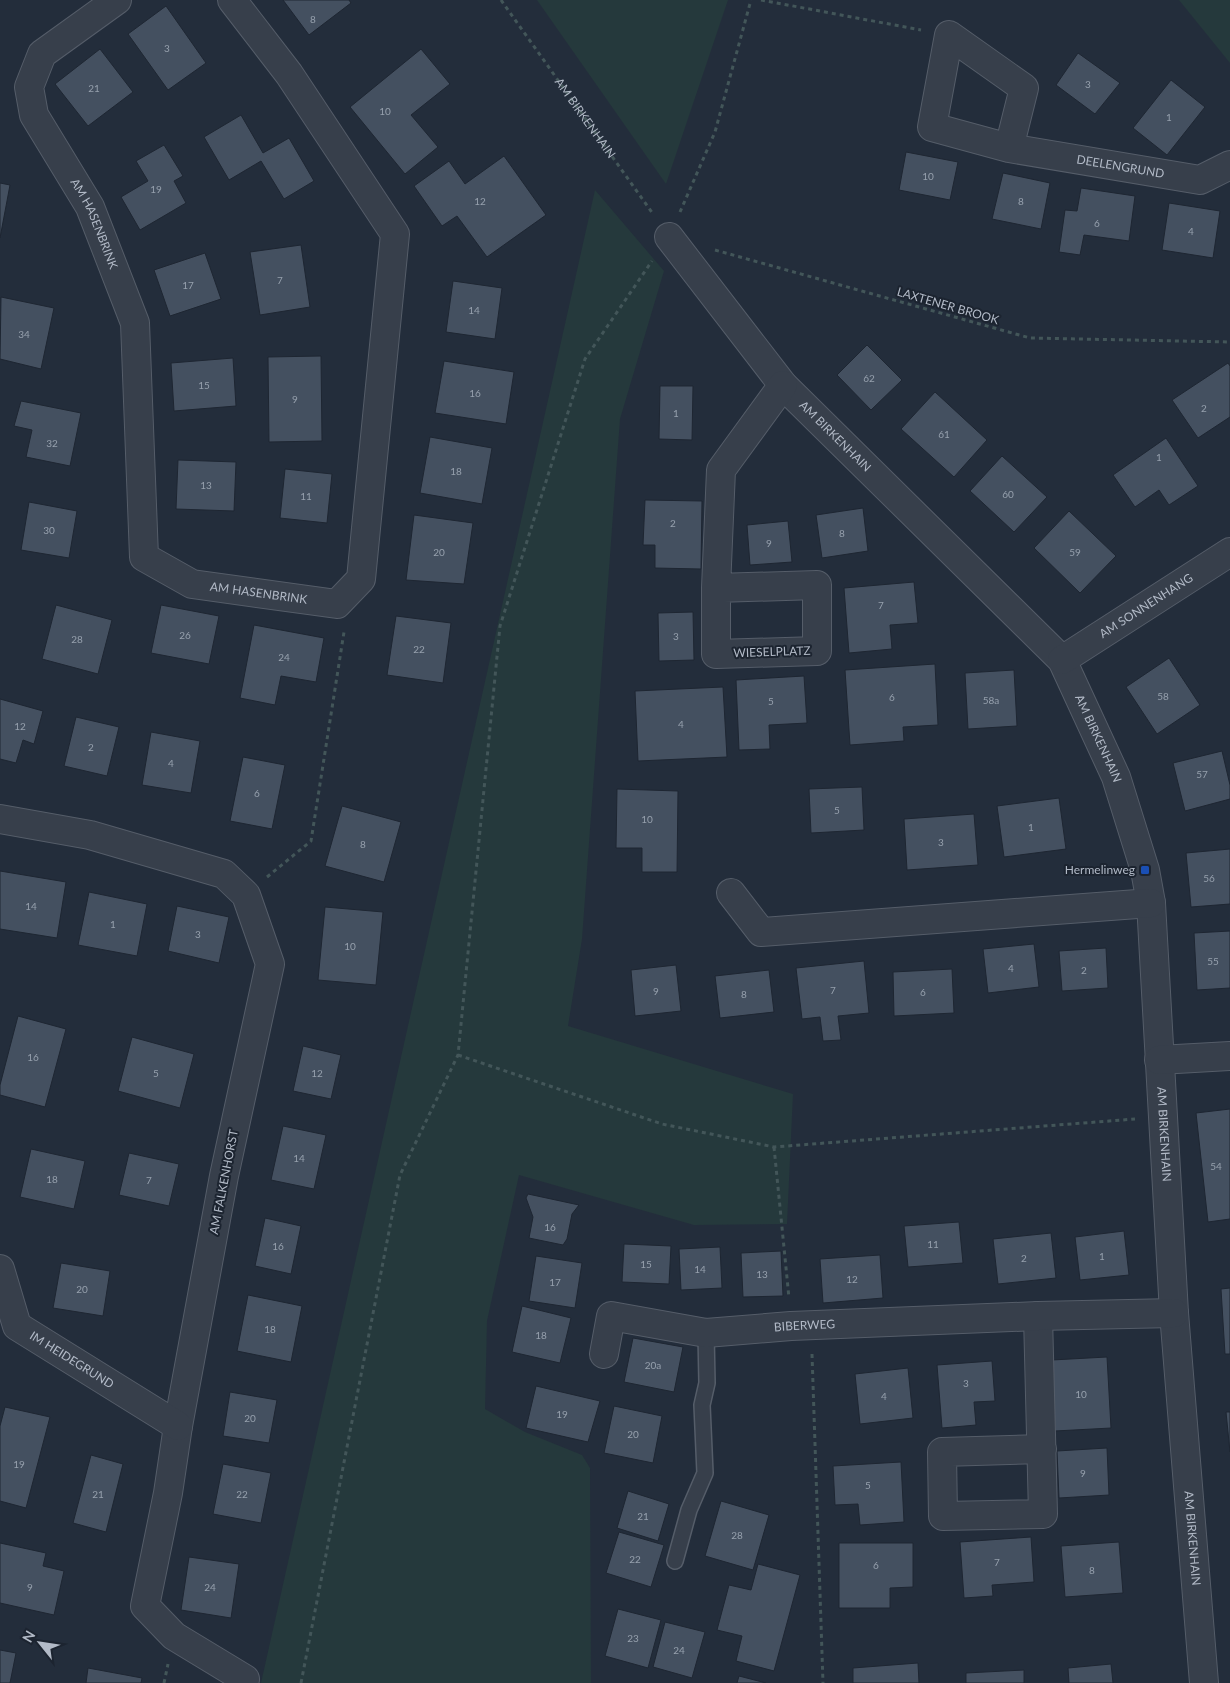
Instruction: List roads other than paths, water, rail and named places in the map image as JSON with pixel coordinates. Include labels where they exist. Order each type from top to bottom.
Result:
[{"type":"street","name":"AM HASENBRINK","points":[[117,0],[42,54],[29,87],[34,115],[90,207],[135,323],[144,557],[192,584],[337,604],[361,579],[395,234],[289,74],[232,0]]},
{"type":"street","name":"DEELENGRUND","points":[[1009,148],[1024,88],[949,35],[932,127],[1009,148],[1200,180],[1230,165]]},
{"type":"street","name":"AM BIRKENHAIN","points":[[669,237],[783,385],[1062,660],[1116,777],[1145,870],[1151,903],[1158,1060],[1174,1313],[1204,1683]]},
{"type":"street","points":[[716,588],[721,470],[783,385]]},
{"type":"street","name":"AM SONNENHANG","points":[[1062,660],[1230,552]]},
{"type":"street","name":"AM FALKENHORST","points":[[0,819],[90,834],[224,874],[246,895],[270,964],[224,1176],[178,1426],[168,1493],[145,1606],[174,1636],[245,1679]]},
{"type":"street","points":[[731,893],[761,932],[1151,903]]},
{"type":"street","points":[[1158,1060],[1230,1056]]},
{"type":"street","name":"IM HEIDEGRUND","points":[[0,1269],[17,1326],[178,1426]]},
{"type":"street","name":"BIBERWEG","points":[[604,1354],[611,1316],[706,1333],[801,1326],[1038,1316],[1174,1313]]},
{"type":"street","points":[[1038,1316],[1042,1449]]},
{"type":"lane","points":[[675,1561],[689,1510],[705,1473],[702,1405],[707,1383],[706,1333]]},
{"type":"place","name":"Hermelinweg","points":[[1145,870]]}]
